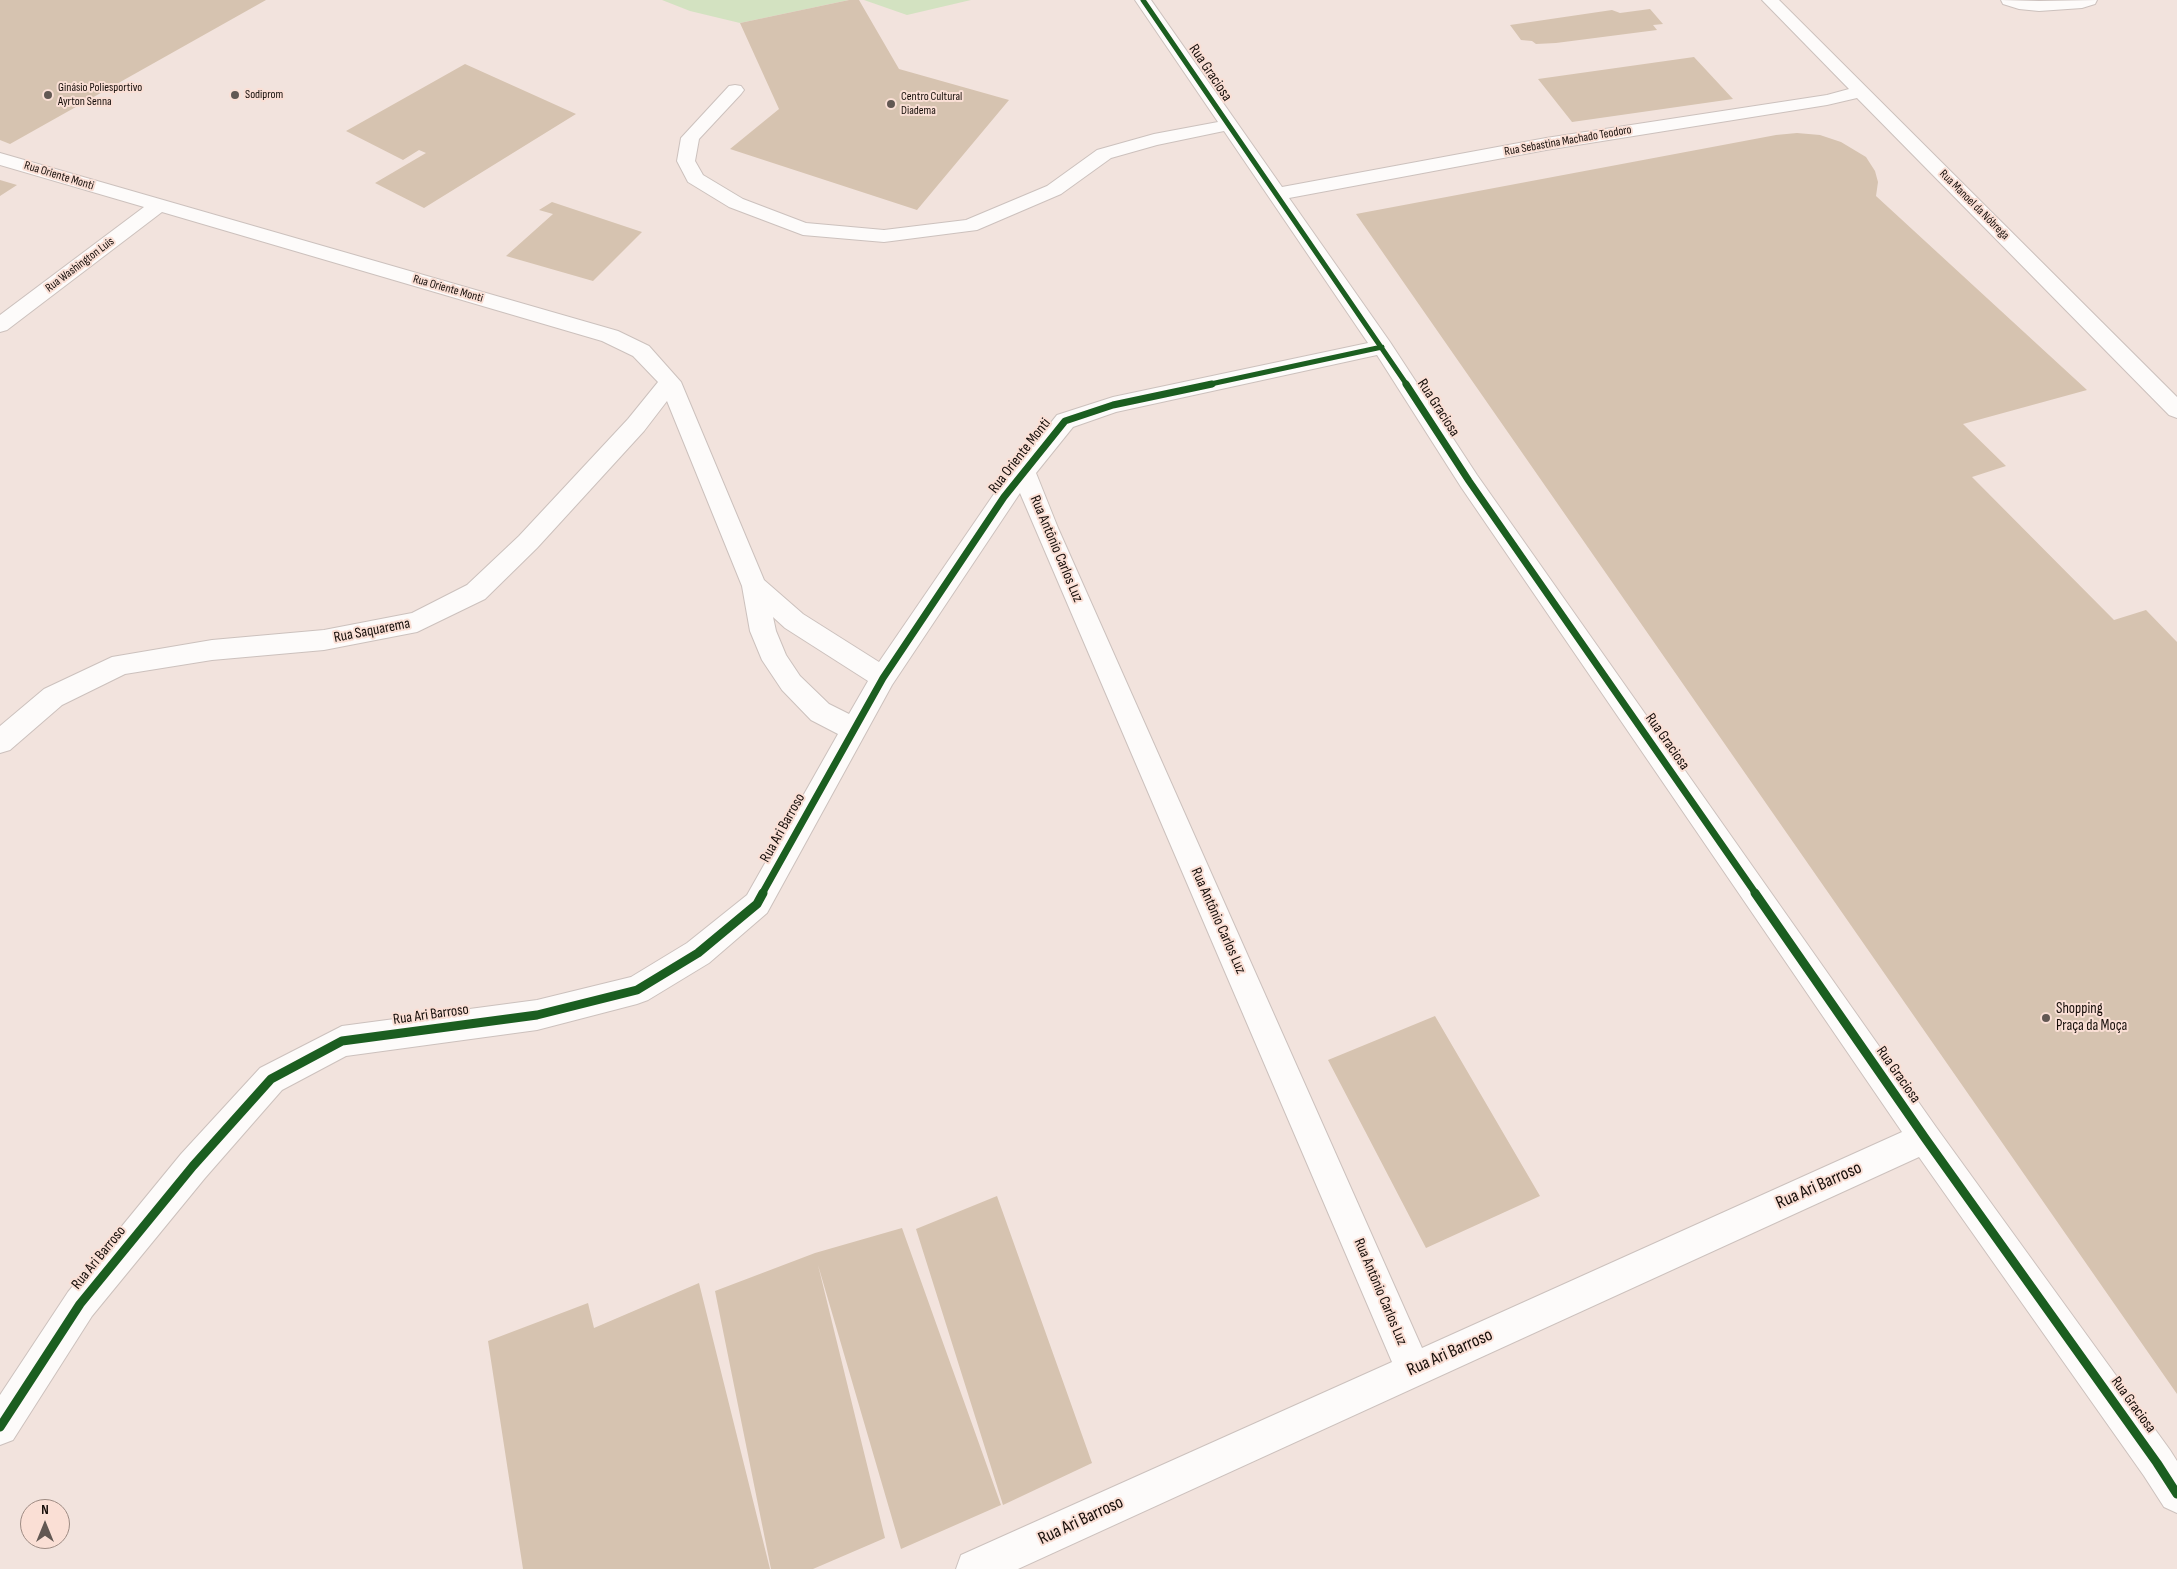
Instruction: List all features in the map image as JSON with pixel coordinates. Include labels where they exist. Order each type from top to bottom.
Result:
[{"type":"street","name":"Rua Graciosa","points":[[1143,0],[1382,347],[1475,489],[1925,1138],[2157,1463],[2177,1494]]},
{"type":"street","name":"Rua Manoel da Nóbrega","points":[[1770,0],[2177,410]]},
{"type":"street","points":[[2009,0],[2024,5],[2039,6],[2082,3],[2088,0]]},
{"type":"street","points":[[735,90],[690,138],[686,161],[695,178],[736,203],[802,229],[884,236],[970,226],[1054,190],[1104,154],[1154,140],[1229,125]]},
{"type":"street","name":"Rua Sebastina Machado Teodoro","points":[[1277,194],[1546,144],[1827,100],[1860,92]]},
{"type":"street","name":"Rua Oriente Monti","points":[[0,159],[610,336],[641,350],[670,382],[754,586],[763,631],[775,660],[791,683],[820,712],[854,730]]},
{"type":"street","name":"Rua Washington Luis","points":[[0,325],[159,205]]},
{"type":"street","name":"Rua Oriente Monti","points":[[754,586],[794,622],[883,678],[1004,497],[1065,421],[1113,405],[1382,347]]},
{"type":"street","name":"Rua Saquarema","points":[[0,742],[53,697],[121,664],[212,650],[324,640],[417,622],[476,592],[528,542],[623,440],[670,382]]},
{"type":"street","name":"Rua Antônio Carlos Luz","points":[[1024,472],[1046,528],[1413,1370]]},
{"type":"street","name":"Rua Ari Barroso","points":[[0,1427],[80,1304],[193,1166],[271,1079],[342,1041],[537,1015],[637,990],[698,953],[757,904],[883,678]]},
{"type":"street","name":"Rua Ari Barroso","points":[[975,1569],[1925,1138]]},
{"type":"green space","points":[[662,0],[849,0],[740,23],[690,11]]},
{"type":"green space","points":[[864,0],[971,0],[907,15]]},
{"type":"building","name":"Ginásio Poliesportivo Ayrton Senna","points":[[0,0],[266,0],[10,144],[0,140]]},
{"type":"building","name":"Centro Cultural Diadema","points":[[849,0],[859,0],[899,69],[1009,100],[917,210],[730,149],[779,109],[740,23]]},
{"type":"building","points":[[1650,9],[1663,24],[1653,25],[1657,30],[1556,43],[1536,44],[1532,41],[1521,40],[1510,25],[1612,10],[1620,13]]},
{"type":"building","points":[[1694,57],[1733,99],[1572,122],[1538,79]]},
{"type":"building","points":[[465,64],[576,114],[424,208],[375,183],[426,153],[419,150],[403,160],[346,131]]},
{"type":"building","name":"Shopping Praça da Moça","points":[[1797,133],[1820,135],[1841,142],[1866,157],[1875,171],[1878,182],[1876,196],[2087,390],[1963,424],[2006,466],[1972,477],[2114,620],[2146,610],[2177,642],[2177,1394],[1356,214],[1776,135]]},
{"type":"building","points":[[0,180],[17,185],[0,196]]},
{"type":"building","points":[[552,202],[642,232],[593,281],[506,256],[553,214],[539,210]]},
{"type":"building","points":[[1435,1016],[1540,1196],[1426,1248],[1328,1060]]},
{"type":"building","points":[[997,1196],[1092,1463],[1003,1505],[916,1229]]},
{"type":"building","points":[[902,1228],[1001,1505],[901,1549],[818,1265],[885,1538],[813,1569],[771,1569],[715,1291],[815,1253]]},
{"type":"building","points":[[699,1283],[770,1569],[523,1569],[488,1341],[588,1303],[594,1328]]},
{"type":"cycle path","points":[[1143,0],[1382,347],[1469,481],[1925,1138],[2157,1463],[2177,1494]]},
{"type":"cycle path","points":[[0,1427],[80,1304],[193,1166],[271,1079],[342,1041],[537,1015],[637,990],[698,953],[757,904],[883,678],[1004,497],[1065,421],[1113,405],[1382,347]]},
{"type":"place","name":"Ginásio Poliesportivo Ayrton Senna","points":[[48,95]]},
{"type":"place","name":"Sodiprom","points":[[235,95]]},
{"type":"place","name":"Centro Cultural Diadema","points":[[891,104]]},
{"type":"place","name":"Shopping Praça da Moça","points":[[2046,1018]]}]
